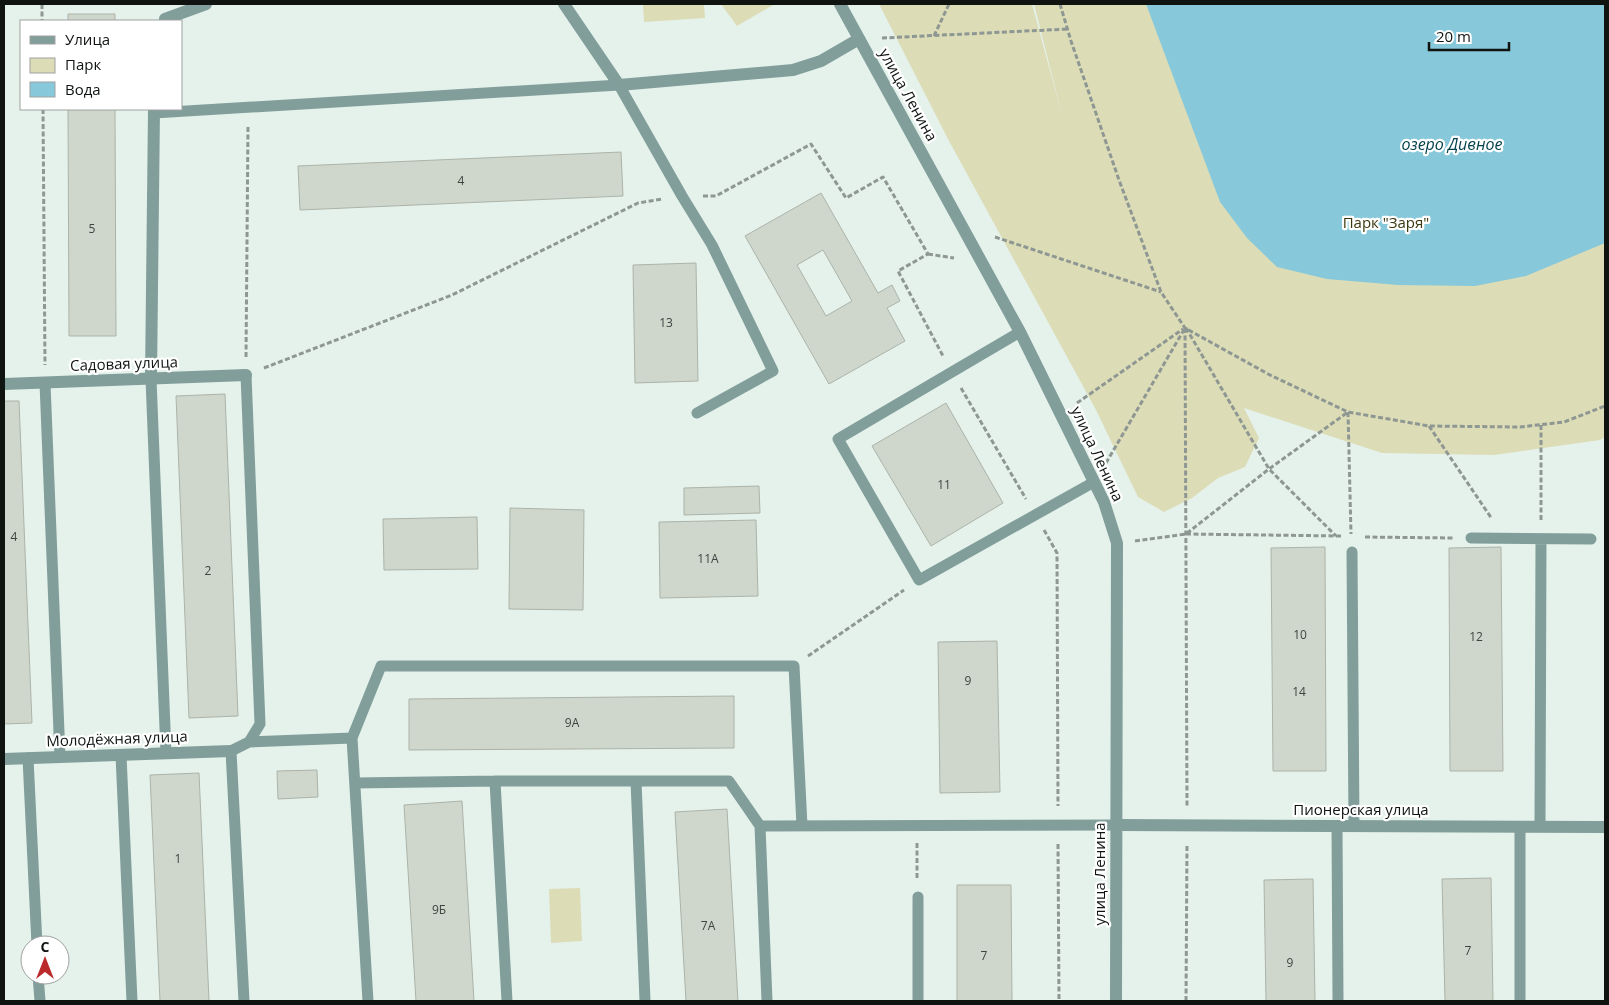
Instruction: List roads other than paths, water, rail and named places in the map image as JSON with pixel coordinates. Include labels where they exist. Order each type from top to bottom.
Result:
[{"type":"street","points":[[165,20],[206,4]]},
{"type":"street","points":[[564,4],[619,85],[793,70],[821,61],[859,39]]},
{"type":"street","name":"улица Ленина","points":[[840,4],[1020,332],[1104,502],[1117,543],[1116,1001]]},
{"type":"street","points":[[150,379],[154,111]]},
{"type":"street","name":"Садовая улица","points":[[4,384],[246,376]]},
{"type":"street","name":"Молодёжная улица","points":[[4,759],[231,751]]},
{"type":"street","name":"Пионерская улица","points":[[1117,825],[1605,827]]},
{"type":"lane","points":[[182,110],[619,85],[682,196],[712,244],[773,371],[697,413]]},
{"type":"lane","points":[[154,111],[178,110]]},
{"type":"lane","points":[[1020,332],[838,438],[919,580],[1094,482]]},
{"type":"lane","points":[[246,376],[260,724],[248,742]]},
{"type":"lane","points":[[150,379],[166,753]]},
{"type":"lane","points":[[45,383],[60,757]]},
{"type":"lane","points":[[1472,538],[1591,539]]},
{"type":"lane","points":[[1540,826],[1541,539]]},
{"type":"lane","points":[[1352,552],[1354,826]]},
{"type":"lane","points":[[368,1001],[352,738],[381,666],[794,666],[802,826]]},
{"type":"lane","points":[[244,1001],[231,751],[248,742],[352,738]]},
{"type":"lane","points":[[121,755],[132,1001]]},
{"type":"lane","points":[[28,758],[37,935]]},
{"type":"lane","points":[[495,781],[507,1001]]},
{"type":"lane","points":[[636,781],[645,1001]]},
{"type":"lane","points":[[355,783],[729,781],[760,826],[767,1001]]},
{"type":"lane","points":[[760,826],[1117,825]]},
{"type":"lane","points":[[1337,826],[1338,1001]]},
{"type":"lane","points":[[1520,827],[1520,1001]]},
{"type":"lane","points":[[918,898],[918,1001]]},
{"type":"lane","points":[[39,985],[40,1001]]},
{"type":"water","name":"озеро Дивное","points":[[1146,4],[1605,4],[1605,243],[1526,276],[1475,286],[1398,285],[1327,279],[1277,267],[1247,238],[1220,202]]},
{"type":"park label","name":"Парк \"Заря\"","points":[[1386,223]]}]
